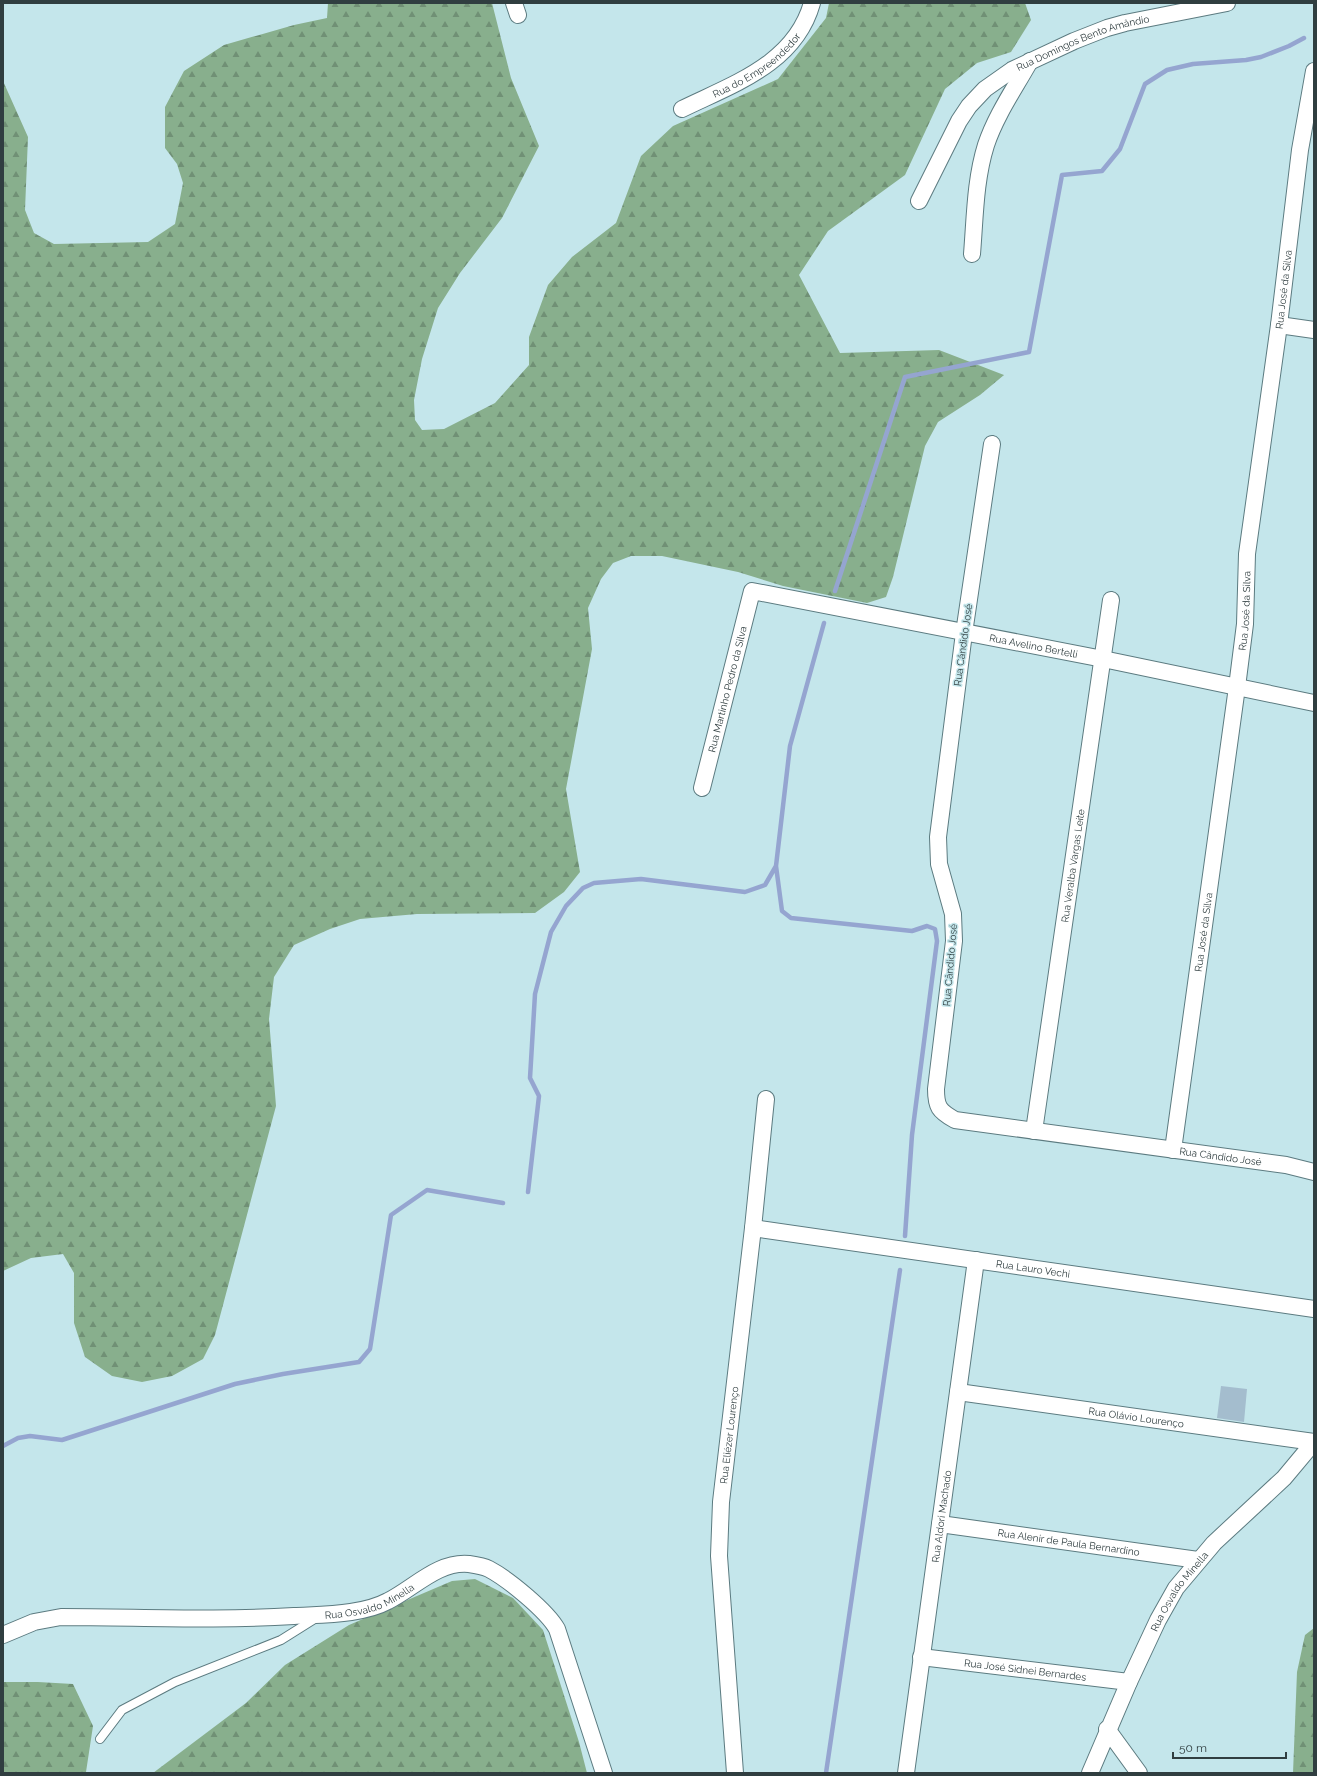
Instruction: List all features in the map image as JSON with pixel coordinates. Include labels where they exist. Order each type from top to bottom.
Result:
[{"type":"street","name":"Rua do Empreendedor","points":[[682,108],[745,79],[768,66],[783,52],[800,32],[809,14],[812,3]]},
{"type":"street","name":"Rua Domingos Bento Amândio","points":[[919,201],[959,121],[975,98],[1012,70],[1074,40],[1119,24],[1226,3]]},
{"type":"street","points":[[972,254],[980,170],[987,143],[1000,115],[1030,61]]},
{"type":"street","name":"Rua José da Silva","points":[[1173,1150],[1245,624],[1247,554],[1279,325],[1300,150],[1314,71]]},
{"type":"street","points":[[1279,325],[1314,330]]},
{"type":"street","name":"Rua Cândido José","points":[[992,444],[964,632],[938,837],[938,864],[953,914],[954,941],[936,1099],[939,1108],[955,1120],[1313,1168]]},
{"type":"street","name":"Rua Avelino Bertelli","points":[[752,590],[1103,659],[1314,703]]},
{"type":"street","name":"Rua Martinho Pedro da Silva","points":[[702,788],[752,590]]},
{"type":"street","name":"Rua Veralba Vargas Leite","points":[[1034,1131],[1111,600]]},
{"type":"street","name":"Rua Eliézer Lourenço","points":[[735,1773],[720,1564],[719,1530],[766,1099]]},
{"type":"street","name":"Rua Lauro Vechi","points":[[753,1228],[1314,1309]]},
{"type":"street","name":"Rua Aldori Machado","points":[[906,1773],[976,1260]]},
{"type":"street","name":"Rua Olávio Lourenço","points":[[958,1392],[1314,1442]]},
{"type":"street","name":"Rua Osvaldo Minella","points":[[1090,1773],[1107,1729],[1169,1598],[1198,1560],[1284,1478],[1314,1442]]},
{"type":"street","name":"Rua Alenir de Paula Bernardino","points":[[940,1524],[1198,1560]]},
{"type":"street","name":"Rua Osvaldo Minella","points":[[3,1635],[34,1622],[61,1617],[230,1618],[350,1612],[380,1605],[398,1596],[434,1572],[451,1566],[467,1564],[490,1569],[553,1622],[557,1629],[604,1773]]},
{"type":"street","name":"Rua José Sidnei Bernardes","points":[[922,1657],[1129,1682]]},
{"type":"street","points":[[1107,1729],[1139,1773]]},
{"type":"lane","points":[[100,1739],[122,1710],[175,1682],[281,1640],[322,1614]]},
{"type":"green space","points":[[328,3],[492,3],[511,78],[539,146],[502,218],[460,273],[438,308],[422,359],[414,400],[415,420],[422,430],[444,429],[495,403],[529,365],[529,337],[548,285],[572,257],[616,223],[641,156],[673,126],[778,79],[826,18],[829,3],[1025,3],[1031,20],[1011,52],[977,63],[945,89],[905,175],[828,231],[799,275],[840,353],[939,350],[1004,375],[980,395],[938,422],[925,446],[893,577],[886,597],[867,603],[783,586],[738,572],[662,556],[631,556],[613,563],[601,579],[588,608],[592,649],[566,789],[580,872],[564,892],[535,913],[417,914],[360,919],[330,929],[294,945],[274,977],[269,1019],[276,1106],[215,1335],[203,1359],[172,1376],[142,1382],[112,1376],[85,1357],[74,1323],[74,1273],[63,1254],[31,1258],[3,1271],[3,81],[28,137],[25,210],[34,233],[54,244],[148,242],[175,224],[183,183],[177,164],[165,148],[165,107],[184,71],[224,45],[294,25],[327,18]]},
{"type":"green space","points":[[475,1579],[513,1598],[543,1630],[579,1742],[587,1773],[153,1773],[246,1703],[285,1665],[349,1625],[452,1581]]},
{"type":"green space","points":[[1314,1628],[1314,1773],[1293,1773],[1297,1672],[1305,1635]]},
{"type":"green space","points":[[3,1682],[73,1684],[93,1726],[86,1772],[88,1773],[3,1773]]},
{"type":"building","points":[[1221,1386],[1247,1389],[1244,1422],[1217,1418]]},
{"type":"waterway","points":[[835,591],[905,377],[1029,352],[1062,175],[1102,171],[1120,149],[1145,84],[1167,70],[1193,64],[1246,60],[1261,57],[1289,46],[1304,38]]},
{"type":"waterway","points":[[824,623],[790,746],[776,866],[782,911],[791,918],[912,931],[927,926],[935,929],[937,941],[912,1135],[905,1236]]},
{"type":"waterway","points":[[528,1192],[539,1096],[530,1078],[535,994],[551,932],[566,906],[583,888],[594,883],[641,879],[745,892],[765,885],[776,866]]},
{"type":"waterway","points":[[3,1446],[18,1438],[30,1436],[62,1440],[235,1384],[283,1374],[359,1362],[370,1349],[391,1215],[427,1190],[503,1203]]},
{"type":"waterway","points":[[826,1773],[900,1270]]}]
